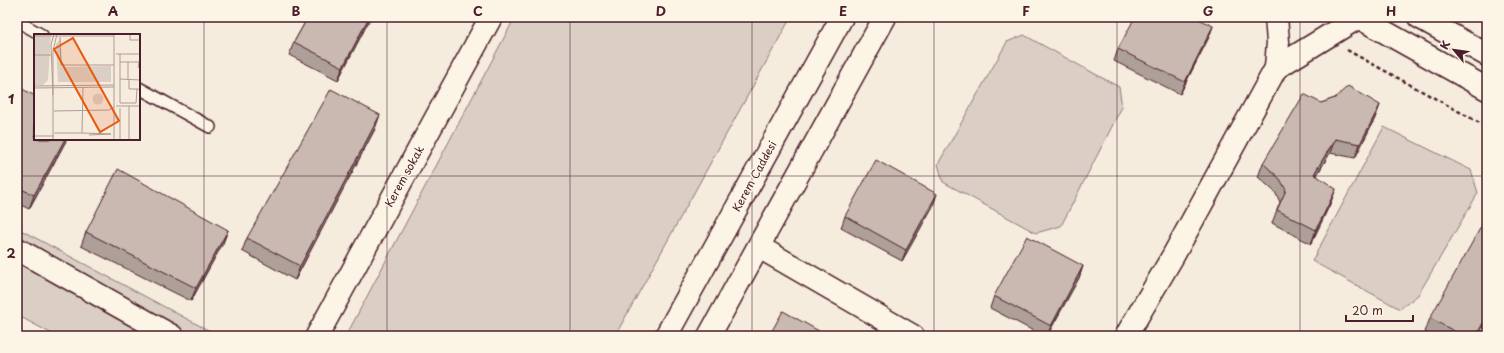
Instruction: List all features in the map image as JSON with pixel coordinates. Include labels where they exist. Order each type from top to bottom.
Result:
[{"type":"street","name":"Kerem sokak","points":[[317,336],[491,17]]},
{"type":"street","name":"Kerem Caddesi","points":[[666,336],[842,17]]},
{"type":"street","points":[[709,336],[885,17]]},
{"type":"street","points":[[1126,336],[1177,249],[1276,68],[1278,42],[1276,17]]},
{"type":"street","points":[[1276,68],[1359,17],[1487,89]]},
{"type":"street","points":[[1419,17],[1487,55]]},
{"type":"street","points":[[759,247],[913,336]]},
{"type":"street","points":[[17,249],[172,336]]},
{"type":"lane","points":[[17,21],[40,34]]},
{"type":"lane","points":[[140,89],[210,127]]},
{"type":"path","points":[[1325,38],[1487,127]]},
{"type":"shaded area","points":[[515,17],[791,17],[615,336],[346,336]]},
{"type":"shaded area","points":[[1024,35],[1119,87],[1122,107],[1061,226],[1036,233],[943,182],[938,164],[1007,42]]},
{"type":"shaded area","points":[[1384,127],[1471,170],[1478,193],[1418,295],[1400,309],[1312,261]]},
{"type":"shaded area","points":[[17,228],[219,336],[56,336],[17,315]]},
{"type":"building","points":[[308,17],[369,17],[343,67],[294,42]]},
{"type":"building","points":[[1135,17],[1195,17],[1213,26],[1185,82],[1118,49]]},
{"type":"building","points":[[17,86],[34,95],[34,140],[64,140],[34,195],[17,187]]},
{"type":"building","points":[[1348,86],[1380,105],[1360,144],[1335,139],[1314,174],[1336,189],[1316,230],[1277,210],[1286,190],[1280,179],[1263,163],[1304,94],[1321,103],[1335,98]]},
{"type":"building","points":[[331,89],[380,115],[300,266],[247,238]]},
{"type":"building","points":[[876,160],[937,194],[906,250],[845,216]]},
{"type":"building","points":[[118,169],[228,230],[196,288],[86,232]]},
{"type":"building","points":[[1487,216],[1487,316],[1476,336],[1463,336],[1430,318]]},
{"type":"building","points":[[1027,236],[1083,266],[1051,326],[994,296]]},
{"type":"building","points":[[783,311],[828,336],[769,336]]}]
